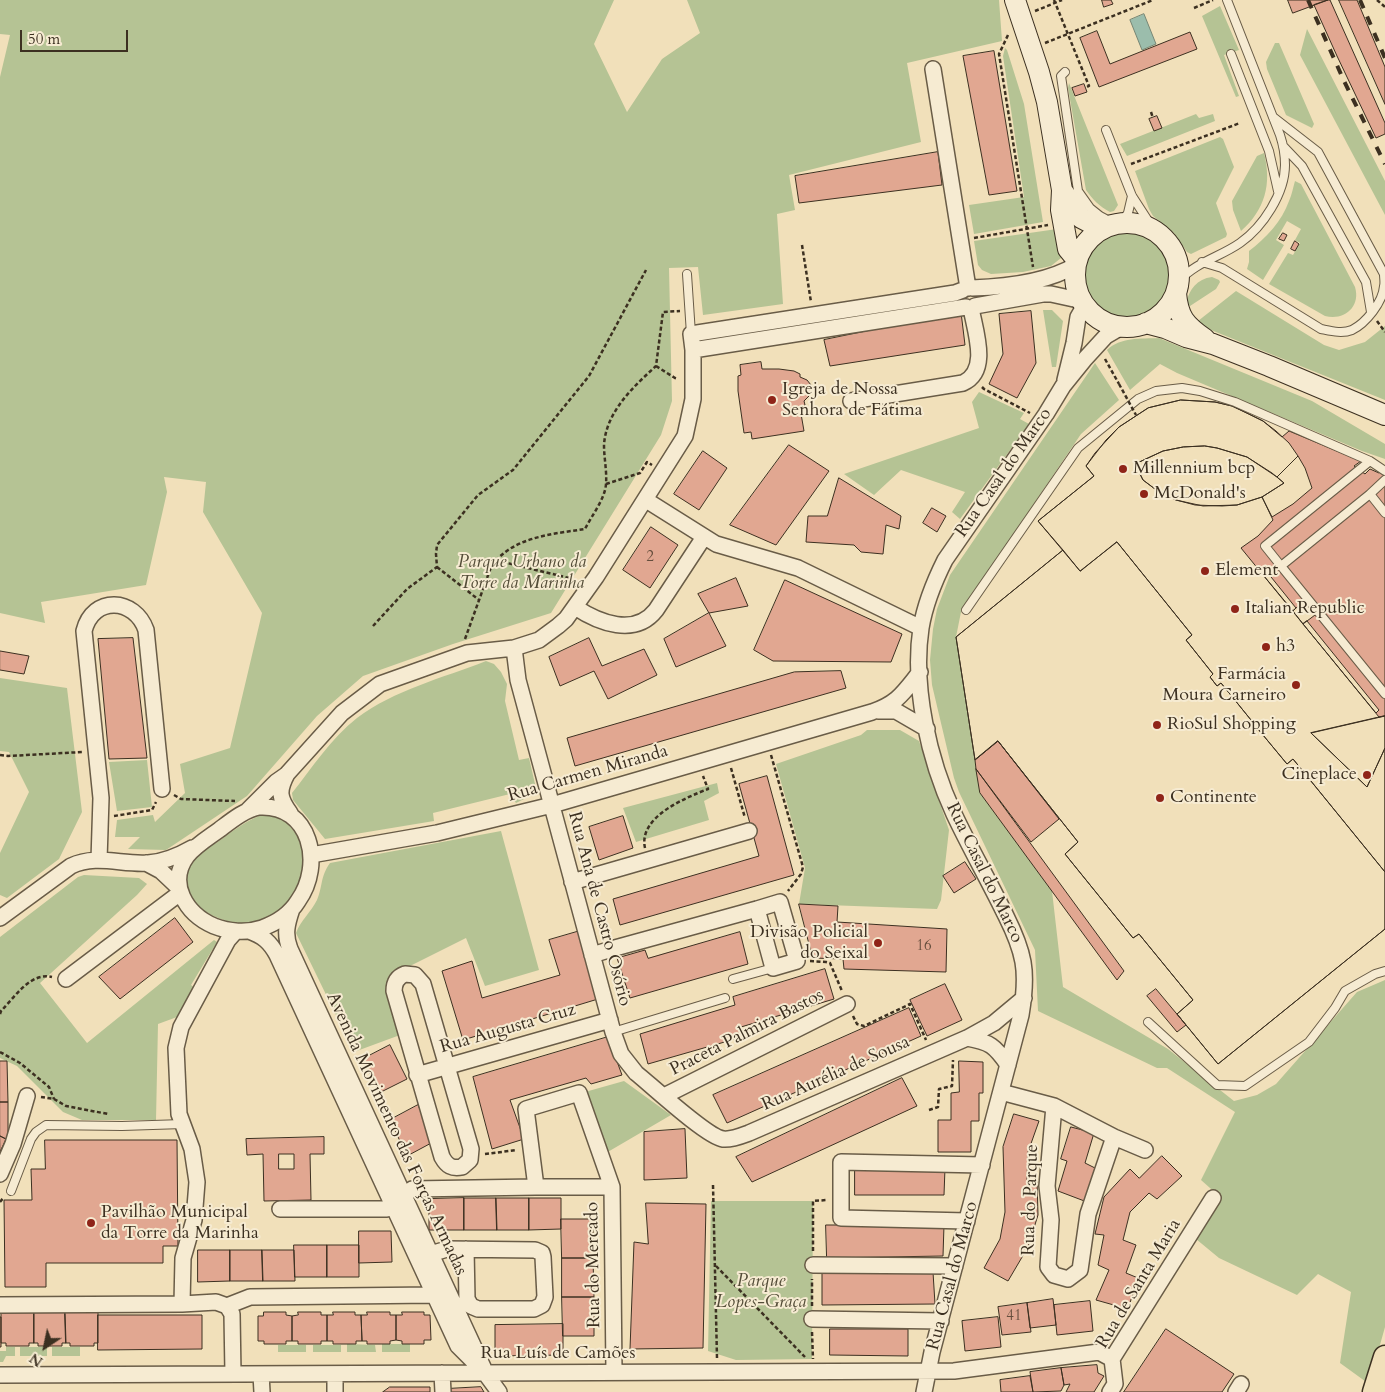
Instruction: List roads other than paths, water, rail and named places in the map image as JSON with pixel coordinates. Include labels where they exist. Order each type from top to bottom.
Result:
[{"type":"main road","points":[[1015,0],[1047,102],[1062,190],[1061,210],[1068,249],[1076,263]]},
{"type":"main road","points":[[1062,190],[1081,218],[1113,226]]},
{"type":"main road","points":[[1213,344],[1193,330],[1182,319],[1177,303],[1179,269],[1176,258],[1171,247],[1154,230],[1143,225],[1129,223],[1113,226],[1086,242],[1076,263],[1076,282],[1084,303],[1095,315],[1107,323],[1118,326],[1138,325],[1165,328],[1186,337],[1213,344],[1337,394],[1381,415]]},
{"type":"main road","points":[[1138,325],[1158,316],[1169,306],[1177,287]]},
{"type":"main road","points":[[1374,1392],[1385,1357]]},
{"type":"main road","points":[[1383,1392],[1385,1386]]},
{"type":"street","points":[[933,69],[968,289]]},
{"type":"street","points":[[3,913],[79,862],[99,860],[146,863],[169,859],[196,847],[258,801],[276,782],[287,774],[342,713],[380,684],[467,653],[514,648],[538,640],[558,626],[588,590],[685,436],[693,400],[693,350],[691,334],[1050,277],[1062,273],[1076,263]]},
{"type":"street","points":[[968,289],[980,294],[980,298],[971,307]]},
{"type":"street","points":[[693,350],[1043,294],[1051,294],[1084,303]]},
{"type":"street","name":"Rua Casal do Marco","points":[[1063,386],[1072,354],[1078,318],[1084,303]]},
{"type":"street","points":[[851,402],[963,383],[970,380],[978,368],[979,358],[971,307]]},
{"type":"street","name":"Rua Casal do Marco","points":[[924,1392],[1024,998],[1023,963],[1020,949],[997,897],[954,814],[937,768],[922,705],[920,672],[921,628],[927,601],[945,560],[1046,414],[1063,386],[1106,336],[1118,329],[1138,325]]},
{"type":"street","points":[[646,500],[723,547],[798,568],[921,628]]},
{"type":"street","points":[[575,607],[592,617],[622,625],[634,625],[647,620],[656,610],[704,537]]},
{"type":"street","points":[[99,860],[101,798],[84,631],[90,616],[103,607],[114,605],[134,611],[143,621],[146,630],[162,789]]},
{"type":"street","name":"Rua Ana de Castro Osório","points":[[514,648],[518,680],[618,1047],[636,1072],[708,1132],[718,1138]]},
{"type":"street","name":"Rua Carmen Miranda","points":[[310,855],[437,833],[552,805],[872,712],[887,707],[896,701],[920,672]]},
{"type":"street","name":"Rua Carmen Miranda","points":[[872,712],[896,711],[927,729]]},
{"type":"street","points":[[182,1304],[183,1258],[194,1220],[197,1182],[192,1149],[179,1114],[176,1048],[178,1037],[228,940],[242,931],[271,924],[292,909],[307,885],[310,868],[309,844],[300,824],[282,800],[280,792],[287,774]]},
{"type":"street","points":[[245,812],[252,808],[267,807],[277,808],[290,813]]},
{"type":"street","points":[[572,882],[749,831]]},
{"type":"street","points":[[180,891],[178,882],[182,865],[196,847]]},
{"type":"street","points":[[146,863],[160,871],[180,891],[191,910],[202,920],[219,928],[242,931]]},
{"type":"street","points":[[66,979],[180,891]]},
{"type":"street","points":[[592,955],[757,908],[780,902],[797,961],[773,968],[757,908]]},
{"type":"street","name":"Avenida Movimento das Forças Armadas","points":[[292,909],[286,928],[287,942],[310,1010]]},
{"type":"street","name":"Avenida Movimento das Forças Armadas","points":[[242,931],[262,936],[272,946],[310,1010],[425,1257],[485,1373]]},
{"type":"street","points":[[405,974],[415,975],[423,984],[447,1066],[471,1149],[471,1156],[467,1164],[462,1167],[452,1168],[442,1157],[394,991],[395,982],[405,974]]},
{"type":"street","name":"Rua Aurélia de Sousa","points":[[718,1138],[731,1139],[743,1135],[967,1038],[994,1023],[1024,998]]},
{"type":"street","name":"Praceta Palmira Bastos","points":[[664,1096],[847,1004]]},
{"type":"street","name":"Rua Augusta Cruz","points":[[418,1074],[611,1026]]},
{"type":"street","points":[[967,1038],[986,1042],[993,1046],[1008,1066]]},
{"type":"street","points":[[1001,1092],[1054,1106],[1144,1150]]},
{"type":"street","name":"Rua do Mercado","points":[[536,1187],[526,1109],[579,1093],[612,1188],[614,1372]]},
{"type":"street","points":[[0,1174],[13,1144],[27,1096]]},
{"type":"street","name":"Rua do Parque","points":[[1054,1106],[1047,1186],[1052,1220],[1048,1267],[1054,1276],[1068,1279],[1080,1270],[1088,1214],[1114,1137]]},
{"type":"street","points":[[966,1221],[842,1218],[841,1162],[982,1165]]},
{"type":"street","name":"Rua do Mercado","points":[[280,1208],[387,1209],[412,1189],[612,1188]]},
{"type":"street","name":"Rua de Santa Maria","points":[[1110,1392],[1115,1384],[1112,1359],[1213,1198]]},
{"type":"street","points":[[425,1257],[447,1250],[466,1249],[539,1251],[543,1257],[545,1287],[545,1297],[542,1305],[534,1309],[478,1310],[471,1306],[467,1299],[466,1249]]},
{"type":"street","name":"Avenida Movimento das Forças Armadas","points":[[425,1257],[434,1295],[458,1346],[485,1373],[500,1392]]},
{"type":"street","points":[[812,1265],[955,1266]]},
{"type":"street","points":[[0,1304],[182,1304],[216,1302],[228,1306],[250,1298],[434,1295]]},
{"type":"street","points":[[228,1306],[232,1314],[232,1374]]},
{"type":"street","points":[[812,1320],[941,1321]]},
{"type":"street","name":"Rua Luís de Camões","points":[[0,1375],[719,1372],[818,1369],[929,1372],[954,1371],[1099,1352],[1112,1359]]},
{"type":"street","points":[[442,1373],[443,1392]]},
{"type":"street","points":[[261,1374],[262,1392]]},
{"type":"street","points":[[335,1374],[336,1392]]},
{"type":"lane","points":[[1177,287],[1193,267],[1240,243],[1255,231],[1269,213],[1279,193],[1285,166],[1283,146],[1273,117],[1227,0]]},
{"type":"lane","points":[[1231,54],[1269,150],[1279,193]]},
{"type":"lane","points":[[1065,72],[1061,76],[1078,191],[1090,208],[1113,226],[1128,213],[1132,196]]},
{"type":"lane","points":[[1202,262],[1222,268],[1321,329],[1337,333],[1352,330],[1365,320],[1380,299],[1384,287],[1384,274],[1318,152],[1273,117]]},
{"type":"lane","points":[[1106,130],[1132,196],[1154,230]]},
{"type":"lane","points":[[1283,146],[1302,166],[1366,282],[1371,312]]},
{"type":"lane","points":[[687,274],[691,334]]},
{"type":"lane","points":[[966,610],[1078,448],[1138,399],[1156,391],[1182,388],[1200,391],[1235,402],[1370,461],[1385,470]]},
{"type":"lane","points":[[1370,461],[1265,546],[1385,694]]},
{"type":"lane","points":[[1281,566],[1384,481]]},
{"type":"lane","points":[[1370,494],[1385,513]]},
{"type":"lane","points":[[734,979],[773,968]]},
{"type":"lane","points":[[1148,1022],[1217,1085],[1245,1086],[1309,1042],[1335,1008],[1345,991],[1375,974],[1385,971]]},
{"type":"lane","points":[[611,1026],[725,998]]},
{"type":"lane","points":[[11,1192],[36,1132],[46,1125],[122,1126],[183,1124]]},
{"type":"railway","points":[[1308,0],[1344,81],[1385,164]]},
{"type":"railway","points":[[1360,0],[1385,58]]},
{"type":"place","name":"Igreja de Nossa Senhora de Fátima","points":[[772,400]]},
{"type":"place","name":"Millennium bcp","points":[[1123,469]]},
{"type":"place","name":"McDonald's","points":[[1144,494]]},
{"type":"place","name":"Element","points":[[1205,571]]},
{"type":"place","name":"Italian Republic","points":[[1235,609]]},
{"type":"place","name":"h3","points":[[1266,647]]},
{"type":"place","name":"Farmácia Moura Carneiro","points":[[1296,685]]},
{"type":"place","name":"RioSul Shopping","points":[[1157,725]]},
{"type":"place","name":"Cineplace","points":[[1367,775]]},
{"type":"place","name":"Continente","points":[[1160,798]]},
{"type":"place","name":"Divisão Policial do Seixal","points":[[878,943]]},
{"type":"place","name":"Pavilhão Municipal da Torre da Marinha","points":[[91,1223]]},
{"type":"park label","name":"Parque Urbano da Torre da Marinha","points":[[522,573]]},
{"type":"park label","name":"Parque Lopes-Graça","points":[[761,1292]]}]
